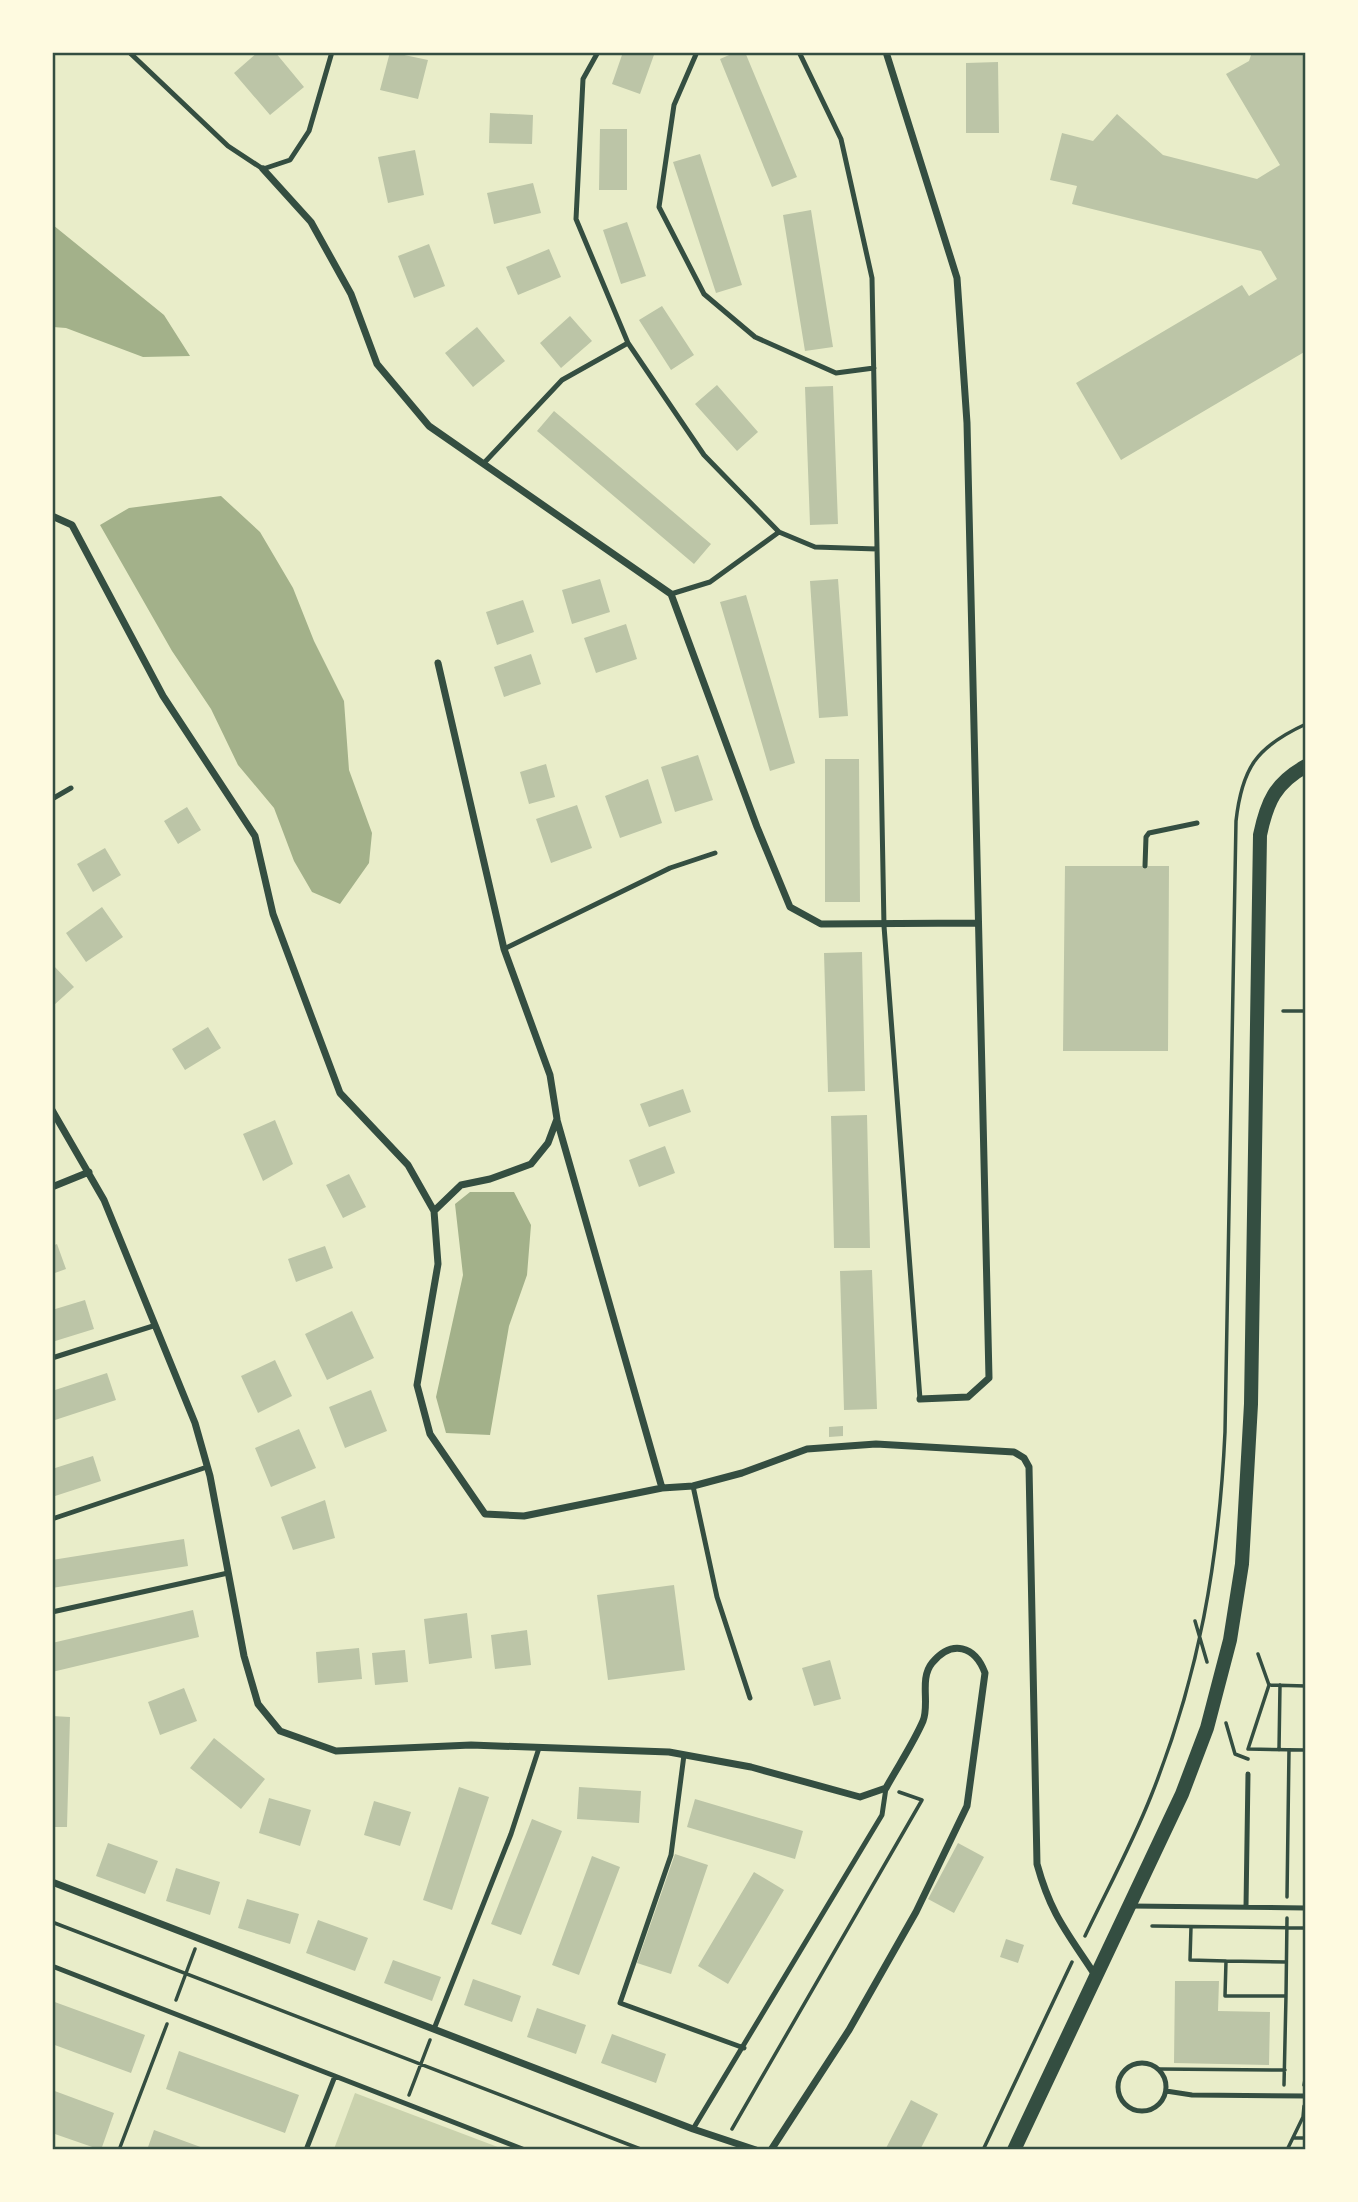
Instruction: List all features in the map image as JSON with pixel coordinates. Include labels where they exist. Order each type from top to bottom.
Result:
[{"type":"main road","points":[[1014,2150],[1182,1794],[1207,1728],[1220,1683],[1237,1598],[1251,1404],[1259,835],[1266,805],[1276,787],[1306,766]]},
{"type":"street","points":[[886,52],[957,278],[967,422],[989,1378],[968,1397],[920,1399]]},
{"type":"street","points":[[263,169],[311,222],[351,294],[377,364],[429,426],[671,594],[757,827],[790,907],[821,924],[884,926],[977,923]]},
{"type":"street","points":[[52,516],[72,525],[163,696],[255,836],[273,914],[340,1093],[408,1165],[434,1211],[439,1264],[416,1385],[430,1434],[485,1514],[524,1516],[662,1488],[693,1486],[741,1474],[807,1449],[876,1444],[1014,1451],[1024,1458],[1029,1467],[1037,1864],[1047,1900],[1061,1928],[1095,1975]]},
{"type":"street","points":[[438,663],[504,949],[550,1075],[557,1119],[662,1488]]},
{"type":"street","points":[[52,1110],[104,1200],[153,1326],[195,1423],[207,1468],[244,1656],[258,1704],[280,1731],[335,1751],[471,1745],[684,1755],[751,1767],[860,1797],[874,1795],[886,1788],[924,1718],[926,1679],[931,1664],[950,1649],[969,1649],[979,1658],[985,1673],[967,1806],[916,1912],[849,2030],[771,2150]]},
{"type":"street","points":[[434,1211],[461,1185],[490,1179],[531,1164],[548,1143],[557,1119]]},
{"type":"street","points":[[52,1187],[89,1172]]},
{"type":"street","points":[[52,1882],[693,2129],[756,2150]]},
{"type":"lane","points":[[129,52],[228,146],[263,169],[290,160],[309,131],[332,52]]},
{"type":"lane","points":[[598,52],[583,79],[576,219],[628,343],[704,455],[779,532],[815,547],[877,549]]},
{"type":"lane","points":[[697,52],[674,105],[659,207],[704,294],[755,337],[824,368],[836,373],[874,368]]},
{"type":"lane","points":[[799,52],[841,139],[872,278],[884,926],[920,1399]]},
{"type":"lane","points":[[484,464],[562,380],[628,343]]},
{"type":"lane","points":[[671,594],[710,582],[779,532]]},
{"type":"lane","points":[[52,799],[71,788]]},
{"type":"lane","points":[[1145,866],[1146,837],[1149,834],[1197,822]]},
{"type":"lane","points":[[504,949],[670,868],[715,853]]},
{"type":"lane","points":[[52,1358],[153,1326]]},
{"type":"lane","points":[[52,1519],[207,1468]]},
{"type":"lane","points":[[693,1486],[717,1597],[750,1698]]},
{"type":"lane","points":[[52,1612],[228,1573]]},
{"type":"lane","points":[[434,2029],[511,1834],[539,1748]]},
{"type":"lane","points":[[684,1755],[671,1855],[620,2003],[744,2048]]},
{"type":"lane","points":[[1247,1908],[1248,1774]]},
{"type":"lane","points":[[693,2129],[882,1815],[886,1788]]},
{"type":"lane","points":[[1129,1906],[1306,1908]]},
{"type":"lane","points":[[52,1966],[525,2150]]},
{"type":"lane","points":[[1139,2062],[1158,2069],[1166,2083],[1166,2091],[1153,2108],[1143,2111],[1124,2104],[1118,2094],[1117,2083],[1128,2066],[1139,2062]]},
{"type":"lane","points":[[306,2150],[335,2076]]},
{"type":"lane","points":[[1166,2091],[1192,2095],[1305,2096]]},
{"type":"path","points":[[983,2150],[1150,1798],[1182,1710],[1210,1594],[1222,1503],[1225,1433],[1236,964],[1236,821],[1242,783],[1259,751],[1306,724]]},
{"type":"path","points":[[1283,1011],[1306,1011]]},
{"type":"path","points":[[1258,1654],[1269,1685],[1248,1749],[1306,1750]]},
{"type":"path","points":[[1269,1685],[1306,1686]]},
{"type":"path","points":[[1279,1750],[1280,1685]]},
{"type":"path","points":[[726,2140],[922,1800],[886,1788]]},
{"type":"path","points":[[52,1922],[643,2150]]},
{"type":"path","points":[[1152,1926],[1306,1928]]},
{"type":"path","points":[[119,2150],[199,1938]]},
{"type":"path","points":[[1226,1961],[1286,1962]]},
{"type":"path","points":[[1284,2096],[1286,1997]]},
{"type":"path","points":[[406,2103],[434,2029]]},
{"type":"path","points":[[1158,2069],[1285,2070]]},
{"type":"path","points":[[1287,2150],[1303,2118],[1305,2096]]},
{"type":"path","points":[[1293,2138],[1306,2138]]},
{"type":"path","points":[[1036,2149],[1090,2150]]},
{"type":"shaded area","points":[[53,225],[164,315],[190,356],[143,357],[66,328],[53,327]]},
{"type":"shaded area","points":[[221,496],[260,532],[293,588],[314,641],[344,701],[349,770],[372,833],[369,863],[340,904],[312,892],[294,861],[274,808],[238,765],[211,709],[172,651],[100,525],[129,508]]},
{"type":"shaded area","points":[[470,1192],[514,1192],[531,1225],[527,1275],[509,1326],[490,1435],[446,1433],[436,1397],[463,1275],[455,1204]]},
{"type":"shaded area","points":[[355,2093],[503,2149],[334,2149]]},
{"type":"building","points":[[258,52],[275,52],[304,87],[270,115],[234,73]]},
{"type":"building","points":[[390,52],[428,60],[418,99],[380,90]]},
{"type":"building","points":[[623,52],[655,52],[640,94],[612,84]]},
{"type":"building","points":[[736,52],[745,52],[797,177],[772,187],[720,59]]},
{"type":"building","points":[[1252,52],[1306,55],[1306,351],[1121,460],[1076,383],[1242,285],[1249,296],[1277,279],[1261,251],[1072,204],[1077,186],[1050,180],[1062,133],[1093,141],[1117,114],[1163,155],[1257,179],[1280,165],[1226,74],[1249,61]]},
{"type":"building","points":[[998,62],[999,133],[966,133],[966,63]]},
{"type":"building","points":[[490,113],[533,115],[532,144],[489,143]]},
{"type":"building","points":[[600,129],[627,129],[627,190],[599,190]]},
{"type":"building","points":[[415,150],[424,195],[388,203],[378,157]]},
{"type":"building","points":[[700,154],[742,285],[716,293],[673,162]]},
{"type":"building","points":[[533,183],[541,213],[494,224],[487,193]]},
{"type":"building","points":[[811,210],[833,347],[805,351],[783,215]]},
{"type":"building","points":[[627,222],[646,276],[621,284],[603,230]]},
{"type":"building","points":[[429,244],[445,286],[414,298],[398,256]]},
{"type":"building","points":[[549,249],[561,277],[518,295],[506,267]]},
{"type":"building","points":[[662,306],[694,355],[671,370],[639,320]]},
{"type":"building","points":[[570,316],[592,341],[561,368],[540,343]]},
{"type":"building","points":[[477,327],[505,361],[473,387],[445,353]]},
{"type":"building","points":[[717,385],[758,432],[737,451],[695,404]]},
{"type":"building","points":[[833,386],[838,524],[810,525],[805,387]]},
{"type":"building","points":[[554,411],[711,544],[694,564],[537,431]]},
{"type":"building","points":[[600,579],[610,612],[572,624],[562,590]]},
{"type":"building","points":[[838,579],[848,716],[819,718],[810,581]]},
{"type":"building","points":[[746,595],[795,763],[770,771],[720,602]]},
{"type":"building","points":[[523,600],[534,632],[497,645],[486,612]]},
{"type":"building","points":[[626,624],[637,659],[596,673],[584,638]]},
{"type":"building","points":[[531,654],[541,684],[504,697],[494,667]]},
{"type":"building","points":[[698,755],[713,800],[675,812],[661,767]]},
{"type":"building","points":[[825,759],[859,759],[860,902],[825,902]]},
{"type":"building","points":[[546,764],[555,797],[529,804],[520,772]]},
{"type":"building","points":[[648,779],[662,823],[620,838],[605,796]]},
{"type":"building","points":[[577,805],[592,848],[551,863],[536,819]]},
{"type":"building","points":[[187,807],[201,830],[178,844],[164,821]]},
{"type":"building","points":[[105,848],[121,875],[93,892],[77,864]]},
{"type":"building","points":[[1065,866],[1169,866],[1168,1051],[1063,1051]]},
{"type":"building","points":[[102,907],[123,937],[86,962],[66,933]]},
{"type":"building","points":[[862,952],[865,1091],[828,1092],[824,953]]},
{"type":"building","points":[[52,964],[74,987],[54,1005],[52,1004]]},
{"type":"building","points":[[208,1027],[221,1048],[185,1070],[172,1049]]},
{"type":"building","points":[[683,1089],[691,1112],[649,1127],[640,1104]]},
{"type":"building","points":[[867,1115],[870,1248],[834,1248],[831,1116]]},
{"type":"building","points":[[275,1120],[293,1164],[263,1181],[243,1134]]},
{"type":"building","points":[[665,1146],[675,1173],[639,1187],[629,1160]]},
{"type":"building","points":[[349,1174],[366,1207],[343,1218],[326,1185]]},
{"type":"building","points":[[57,1244],[66,1269],[52,1274],[52,1246]]},
{"type":"building","points":[[325,1246],[333,1268],[296,1282],[288,1259]]},
{"type":"building","points":[[872,1270],[877,1409],[844,1410],[840,1271]]},
{"type":"building","points":[[85,1300],[94,1329],[52,1342],[52,1310]]},
{"type":"building","points":[[352,1311],[374,1358],[327,1380],[305,1334]]},
{"type":"building","points":[[275,1360],[292,1396],[258,1413],[241,1376]]},
{"type":"building","points":[[107,1373],[116,1400],[52,1421],[52,1391]]},
{"type":"building","points":[[371,1390],[387,1431],[345,1448],[329,1407]]},
{"type":"building","points":[[843,1426],[843,1436],[829,1437],[829,1427]]},
{"type":"building","points":[[299,1429],[316,1468],[271,1487],[255,1448]]},
{"type":"building","points":[[93,1456],[101,1481],[52,1497],[52,1469]]},
{"type":"building","points":[[325,1500],[335,1538],[293,1550],[281,1517]]},
{"type":"building","points":[[184,1539],[188,1566],[52,1588],[52,1560]]},
{"type":"building","points":[[674,1585],[685,1670],[608,1680],[597,1595]]},
{"type":"building","points":[[193,1610],[199,1637],[52,1672],[52,1643]]},
{"type":"building","points":[[467,1613],[472,1658],[429,1664],[424,1619]]},
{"type":"building","points":[[527,1630],[531,1665],[495,1669],[491,1635]]},
{"type":"building","points":[[359,1648],[362,1679],[318,1683],[316,1652]]},
{"type":"building","points":[[405,1650],[408,1682],[375,1685],[372,1653]]},
{"type":"building","points":[[830,1660],[841,1699],[814,1706],[802,1668]]},
{"type":"building","points":[[184,1688],[197,1721],[160,1735],[148,1702]]},
{"type":"building","points":[[52,1716],[70,1717],[67,1827],[52,1827]]},
{"type":"building","points":[[214,1738],[265,1779],[241,1809],[190,1768]]},
{"type":"building","points":[[459,1787],[489,1797],[452,1910],[423,1900]]},
{"type":"building","points":[[579,1787],[641,1791],[639,1823],[577,1819]]},
{"type":"building","points":[[269,1798],[311,1810],[300,1846],[259,1833]]},
{"type":"building","points":[[695,1799],[803,1831],[795,1859],[687,1827]]},
{"type":"building","points":[[374,1801],[411,1812],[400,1846],[364,1835]]},
{"type":"building","points":[[532,1819],[562,1831],[521,1935],[491,1924]]},
{"type":"building","points":[[108,1843],[158,1861],[145,1894],[96,1876]]},
{"type":"building","points":[[958,1843],[984,1857],[954,1913],[928,1899]]},
{"type":"building","points":[[675,1854],[708,1865],[671,1974],[637,1963]]},
{"type":"building","points":[[592,1856],[620,1867],[579,1975],[552,1965]]},
{"type":"building","points":[[176,1868],[220,1882],[210,1915],[166,1901]]},
{"type":"building","points":[[754,1872],[784,1890],[728,1984],[698,1966]]},
{"type":"building","points":[[247,1899],[299,1914],[290,1944],[238,1928]]},
{"type":"building","points":[[318,1920],[368,1938],[355,1971],[306,1953]]},
{"type":"building","points":[[1006,1939],[1024,1945],[1018,1963],[1000,1957]]},
{"type":"building","points":[[393,1960],[441,1977],[432,2001],[384,1983]]},
{"type":"building","points":[[473,1979],[521,1996],[512,2022],[464,2005]]},
{"type":"building","points":[[1175,1981],[1219,1981],[1218,2011],[1270,2012],[1269,2065],[1174,2063]]},
{"type":"building","points":[[52,2001],[145,2035],[131,2073],[52,2044]]},
{"type":"building","points":[[537,2008],[586,2025],[576,2054],[527,2037]]},
{"type":"building","points":[[612,2034],[666,2054],[656,2083],[601,2063]]},
{"type":"building","points":[[179,2051],[299,2095],[285,2133],[166,2089]]},
{"type":"building","points":[[52,2090],[114,2113],[101,2150],[52,2133]]},
{"type":"building","points":[[911,2100],[938,2114],[920,2150],[885,2150]]},
{"type":"building","points":[[154,2130],[206,2149],[206,2150],[147,2150]]}]
